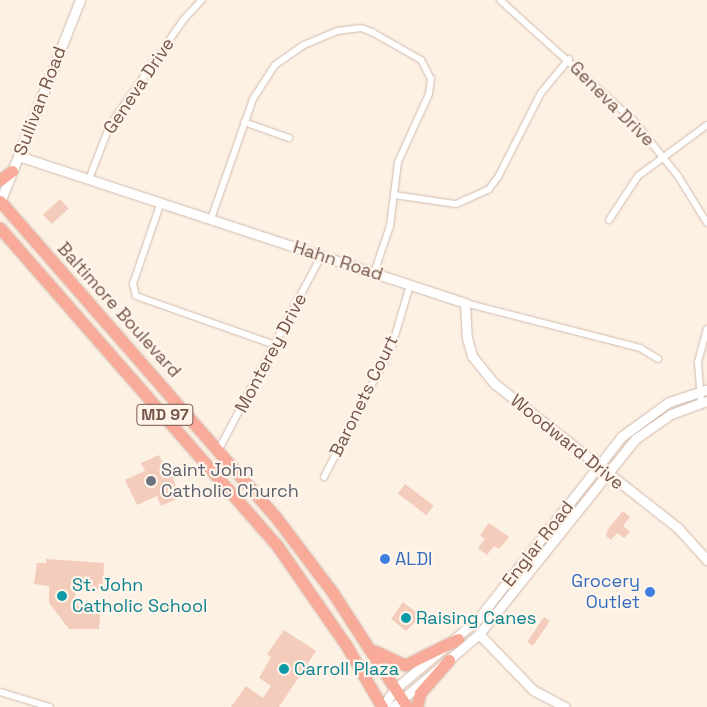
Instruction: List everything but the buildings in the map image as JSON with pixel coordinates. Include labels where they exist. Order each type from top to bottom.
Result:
[{"type":"highway","points":[[0,180],[12,172]]},
{"type":"highway","name":"Baltimore Boulevard","points":[[0,201],[220,449],[316,568],[402,698]]},
{"type":"highway","name":"Baltimore Boulevard","points":[[0,228],[4,237],[276,544],[346,645],[382,707]]},
{"type":"highway","points":[[364,639],[387,660],[405,665],[458,639]]},
{"type":"highway","points":[[417,707],[420,693],[449,660]]},
{"type":"street","name":"Sullivan Road","points":[[0,201],[80,0]]},
{"type":"street","name":"Geneva Drive","points":[[89,179],[110,124],[184,19],[202,0]]},
{"type":"street","name":"Geneva Drive","points":[[500,0],[623,110],[663,156],[707,223]]},
{"type":"street","points":[[211,219],[244,122],[269,72],[293,51],[354,28],[386,38],[421,60],[431,79],[429,94],[398,162],[390,226],[374,273]]},
{"type":"street","points":[[394,195],[456,204],[488,190],[498,177],[541,93],[569,60]]},
{"type":"street","points":[[244,122],[289,138]]},
{"type":"street","points":[[609,220],[628,187],[663,156],[707,125]]},
{"type":"street","name":"Hahn Road","points":[[18,156],[465,303],[640,348],[658,359]]},
{"type":"street","points":[[161,202],[133,286],[140,299],[275,345]]},
{"type":"street","name":"Monterey Drive","points":[[220,449],[322,256]]},
{"type":"street","name":"Baronets Court","points":[[324,477],[392,346],[410,285]]},
{"type":"street","name":"Woodward Drive","points":[[465,303],[466,338],[482,370],[598,468],[690,538],[707,560]]},
{"type":"street","points":[[704,402],[698,362],[707,329]]},
{"type":"street","name":"Englar Road","points":[[393,707],[478,619],[622,438],[650,413],[703,390]]},
{"type":"street","name":"Englar Road","points":[[382,707],[402,698],[479,634],[606,474],[654,424],[704,402]]},
{"type":"street","points":[[479,634],[533,690],[566,707]]},
{"type":"street","points":[[0,692],[50,707]]},
{"type":"place","name":"Saint John Catholic Church","points":[[151,481]]},
{"type":"place","name":"ALDI","points":[[385,559]]},
{"type":"place","name":"Grocery Outlet","points":[[650,592]]},
{"type":"place","name":"St. John Catholic School","points":[[62,596]]},
{"type":"place","name":"Raising Canes","points":[[406,618]]},
{"type":"place","name":"Carroll Plaza","points":[[284,669]]}]
